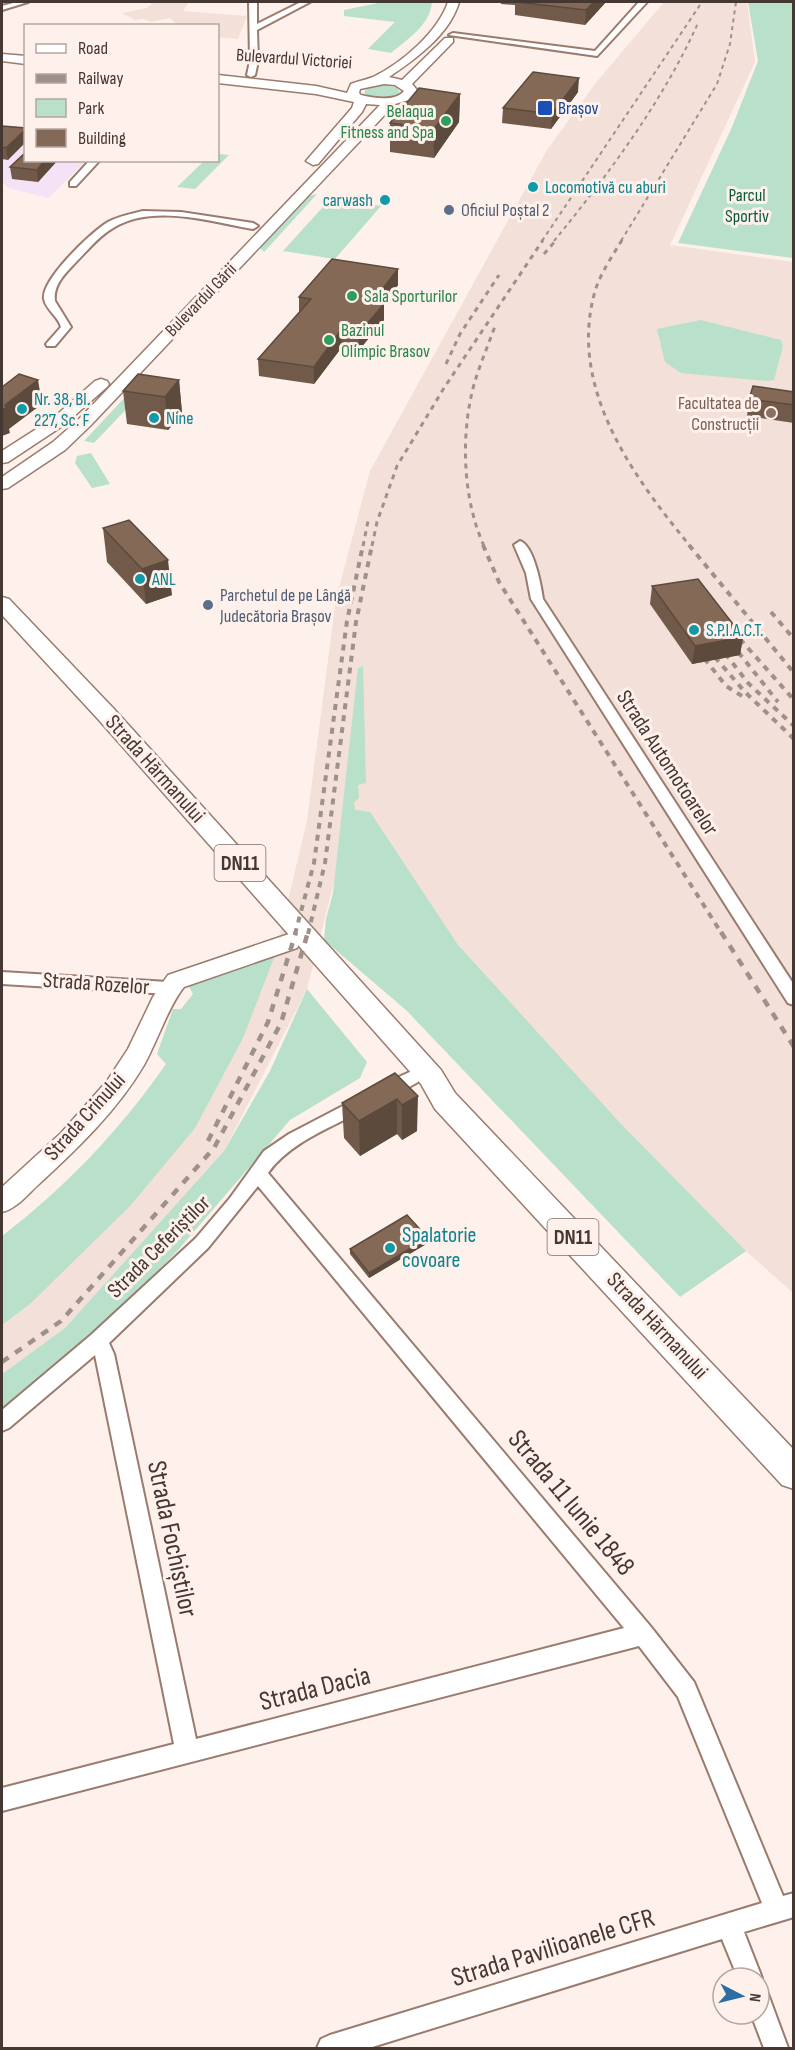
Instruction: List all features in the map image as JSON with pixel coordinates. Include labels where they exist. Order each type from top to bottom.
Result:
[{"type":"main road","points":[[371,82],[438,30],[450,16],[453,2]]},
{"type":"main road","points":[[405,84],[463,22]]},
{"type":"main road","points":[[2,51],[24,53]]},
{"type":"main road","points":[[2,58],[24,60]]},
{"type":"main road","name":"Bulevardul Victoriei","points":[[219,72],[321,82],[405,84]]},
{"type":"main road","name":"Bulevardul Victoriei","points":[[219,79],[316,90],[390,102]]},
{"type":"main road","name":"Bulevardul Gării","points":[[2,458],[44,433],[87,397],[253,226],[338,133],[358,109],[358,98],[353,90],[371,82]]},
{"type":"main road","name":"Bulevardul Gării","points":[[2,484],[59,446],[85,422],[390,102],[408,96],[411,90],[405,84]]},
{"type":"main road","name":"Strada Hărmanului","points":[[2,603],[106,714],[423,1068],[445,1101],[794,1474]]},
{"type":"main road","name":"Strada Hărmanului","points":[[2,624],[412,1077],[445,1101]]},
{"type":"main road","name":"Strada Rozelor","points":[[168,988],[176,981],[289,942]]},
{"type":"main road","name":"Strada Crinului","points":[[2,1202],[74,1135],[105,1101],[140,1050],[168,988]]},
{"type":"street","points":[[2,8],[24,2]]},
{"type":"street","points":[[250,75],[254,69],[253,2]]},
{"type":"street","points":[[254,29],[306,2]]},
{"type":"street","points":[[453,35],[597,54],[643,2]]},
{"type":"street","points":[[72,184],[94,162]]},
{"type":"street","points":[[51,344],[66,327],[65,320],[53,309],[49,295],[55,280],[101,232],[114,222],[147,214],[174,214],[253,226]]},
{"type":"street","name":"Strada Automotoarelor","points":[[520,544],[532,573],[537,599],[794,999]]},
{"type":"street","name":"Strada Rozelor","points":[[2,978],[168,988]]},
{"type":"street","name":"Strada Ceferiștilor","points":[[2,1422],[98,1341],[202,1243],[236,1203],[270,1156],[295,1139],[412,1077]]},
{"type":"street","name":"Strada 11 Iunie 1848","points":[[257,1172],[643,1634],[686,1690],[785,1908]]},
{"type":"street","name":"Strada Fochiștilor","points":[[98,1341],[104,1354],[187,1751]]},
{"type":"street","name":"Strada Dacia","points":[[2,1800],[643,1634]]},
{"type":"street","name":"Strada Pavilioanele CFR","points":[[330,2049],[785,1908]]},
{"type":"street","points":[[729,1925],[745,1966]]},
{"type":"street","points":[[768,2026],[776,2049]]},
{"type":"shaded area","points":[[149,2],[189,2],[183,11],[247,16],[238,39],[219,37],[219,24],[176,24],[170,18],[152,22],[143,19],[135,20],[122,13],[147,8],[152,4]]},
{"type":"shaded area","points":[[664,2],[747,2],[755,62],[670,245],[793,262],[793,1293],[746,1251],[632,1136],[392,884],[351,815],[307,989],[224,1151],[65,1328],[2,1374],[2,1315],[275,955],[307,821],[336,599],[370,471],[547,150],[595,84]]},
{"type":"shaded area","points":[[2,132],[24,135],[24,162],[85,162],[48,198],[8,188],[2,181]]},
{"type":"green space","points":[[383,2],[432,2],[423,25],[391,53],[368,49],[395,22],[344,16],[344,10]]},
{"type":"green space","name":"Parcul Sportiv","points":[[748,2],[793,2],[793,258],[678,243],[732,127],[758,61]]},
{"type":"green space","points":[[377,85],[396,87],[400,92],[382,99],[364,93],[366,89]]},
{"type":"green space","points":[[219,154],[229,155],[195,189],[177,187],[203,162],[219,162]]},
{"type":"green space","points":[[317,194],[264,252],[260,248],[261,244],[305,197]]},
{"type":"green space","points":[[331,198],[381,206],[335,259],[283,251]]},
{"type":"green space","points":[[701,320],[781,340],[783,346],[774,380],[681,373],[665,362],[657,329]]},
{"type":"green space","points":[[144,377],[154,380],[94,443],[84,441]]},
{"type":"green space","points":[[91,453],[110,484],[92,488],[75,463],[77,456]]},
{"type":"green space","points":[[363,666],[366,783],[358,785],[359,798],[354,802],[355,810],[370,812],[458,945],[621,1124],[746,1251],[680,1297],[406,1010],[324,940],[326,919],[333,893],[358,668]]},
{"type":"green space","points":[[275,955],[243,1038],[195,1128],[130,1206],[31,1303],[2,1325],[2,1236],[70,1178],[149,1088],[166,1064],[157,1054],[173,1009],[181,1009],[193,994],[188,985]]},
{"type":"green space","points":[[307,989],[367,1062],[360,1078],[290,1120],[178,1250],[69,1363],[2,1416],[2,1374],[65,1328],[224,1151],[270,1071]]},
{"type":"building","points":[[517,2],[594,2],[586,10]]},
{"type":"building","points":[[533,72],[579,78],[552,114],[503,108]]},
{"type":"building","points":[[419,88],[460,94],[434,129],[390,123]]},
{"type":"building","points":[[2,126],[24,128],[24,131],[6,148],[2,147]]},
{"type":"building","points":[[24,154],[24,162],[43,162],[37,170],[10,167]]},
{"type":"building","points":[[332,259],[398,269],[372,302],[384,304],[359,333],[341,330],[314,367],[258,359],[311,299],[299,297]]},
{"type":"building","points":[[19,374],[38,380],[5,405],[6,408],[2,410],[2,387]]},
{"type":"building","points":[[138,374],[179,380],[165,397],[123,391]]},
{"type":"building","points":[[753,386],[794,392],[794,405],[749,399]]},
{"type":"building","points":[[129,520],[168,560],[142,569],[103,528]]},
{"type":"building","points":[[698,579],[743,637],[695,646],[652,586]]},
{"type":"building","points":[[395,1073],[418,1096],[402,1105],[397,1099],[359,1121],[342,1103]]},
{"type":"building","name":"Spalatorie covoare","points":[[407,1215],[428,1238],[369,1273],[350,1249]]},
{"type":"railway","points":[[542,241],[702,2]]},
{"type":"railway","points":[[621,241],[717,84],[730,44],[736,2]]},
{"type":"railway","points":[[554,241],[594,190],[651,109],[698,23]]},
{"type":"railway","points":[[372,546],[377,522],[397,466],[444,388],[543,240]]},
{"type":"railway","points":[[544,254],[556,240]]},
{"type":"railway","points":[[622,240],[598,282],[589,324],[590,359],[597,394],[610,427],[627,459],[668,519],[690,546]]},
{"type":"railway","points":[[446,364],[460,334],[499,275]]},
{"type":"railway","points":[[484,546],[477,529],[468,492],[466,434],[473,388],[496,323]]},
{"type":"railway","points":[[363,546],[368,521]]},
{"type":"railway","points":[[295,934],[314,863],[347,621],[363,545]]},
{"type":"railway","points":[[308,934],[325,863],[356,622],[372,545]]},
{"type":"railway","points":[[483,545],[499,582],[722,934]]},
{"type":"railway","points":[[689,545],[794,673]]},
{"type":"railway","points":[[771,612],[794,639]]},
{"type":"railway","points":[[732,630],[794,700]]},
{"type":"railway","points":[[731,643],[778,702]]},
{"type":"railway","points":[[718,644],[748,683],[794,726]]},
{"type":"railway","points":[[707,648],[745,692],[794,739]]},
{"type":"railway","points":[[697,649],[726,686],[742,696]]},
{"type":"railway","points":[[208,1141],[268,1022],[296,932]]},
{"type":"railway","points":[[2,1362],[61,1321],[214,1148],[281,1023],[308,932]]},
{"type":"railway","points":[[721,932],[794,1047]]},
{"type":"place","name":"Brașov","points":[[545,108]]},
{"type":"place","name":"Belaqua Fitness and Spa","points":[[446,121]]},
{"type":"place","name":"Locomotivă cu aburi","points":[[533,187]]},
{"type":"place","name":"carwash","points":[[385,200]]},
{"type":"place","name":"Oficiul Poștal 2","points":[[449,210]]},
{"type":"place","name":"Sala Sporturilor","points":[[352,296]]},
{"type":"place","name":"Bazinul Olimpic Brasov","points":[[329,340]]},
{"type":"place","name":"Nr. 38, Bl. 227, Sc. F","points":[[22,409]]},
{"type":"place","name":"Facultatea de Construcții","points":[[771,413]]},
{"type":"place","name":"Nine","points":[[154,418]]},
{"type":"place","name":"ANL","points":[[140,579]]},
{"type":"place","name":"Parchetul de pe Lângă Judecătoria Brașov","points":[[208,605]]},
{"type":"place","name":"S.P.I.A.C.T.","points":[[694,630]]},
{"type":"place","name":"Spalatorie covoare","points":[[390,1248]]}]
